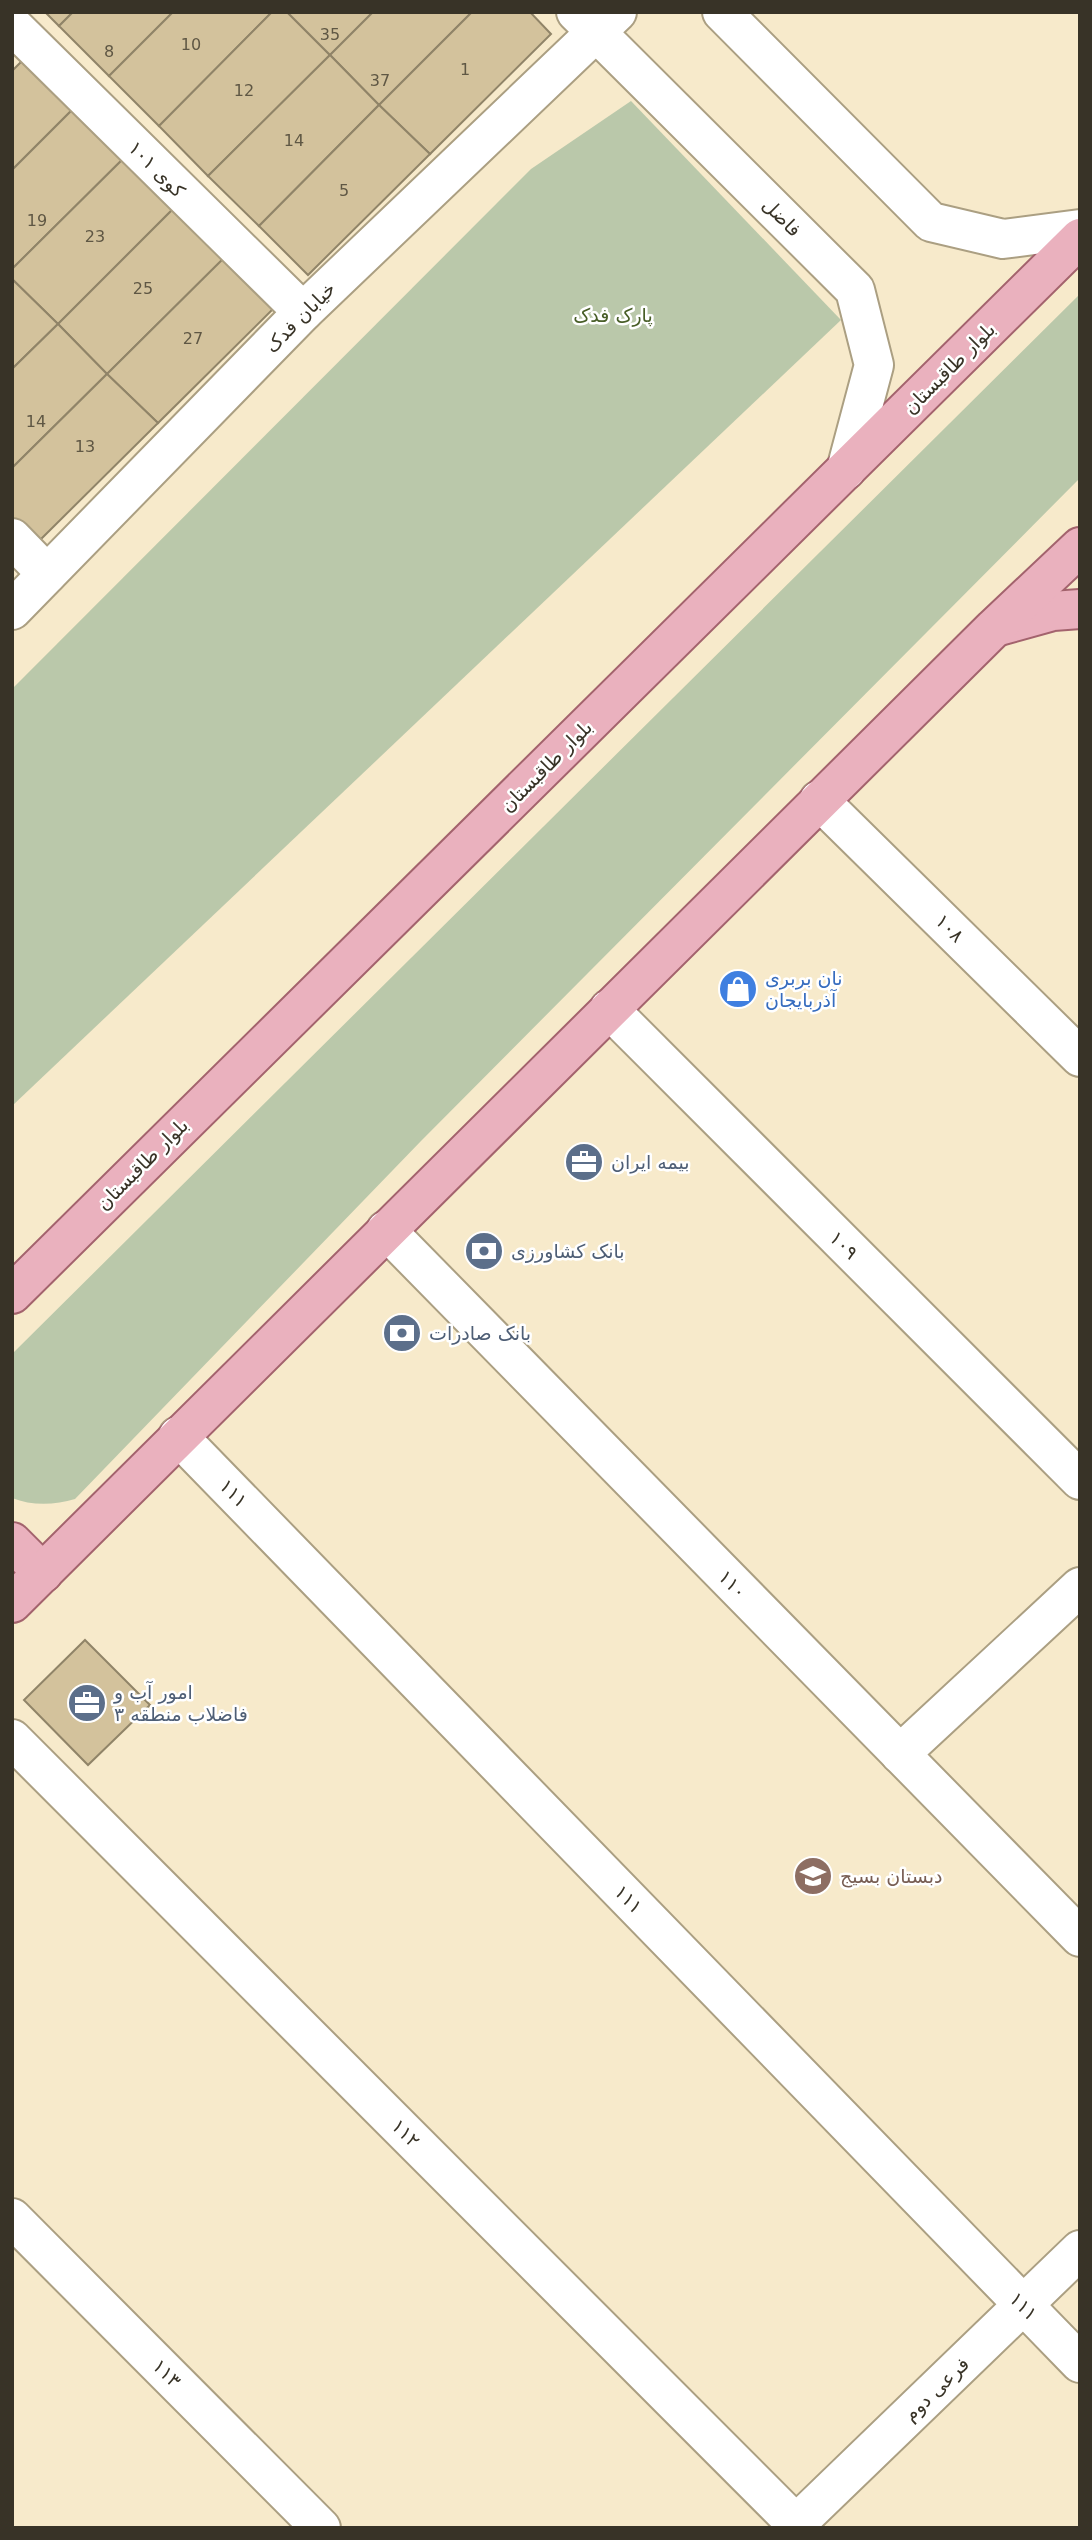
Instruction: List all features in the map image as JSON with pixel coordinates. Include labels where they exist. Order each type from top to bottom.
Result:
[{"type":"main road","name":"بلوار طاقبستان","points":[[12,1294],[1080,238]]},
{"type":"main road","points":[[12,1603],[819,800],[1080,547]]},
{"type":"main road","points":[[994,628],[1053,611],[1080,609]]},
{"type":"main road","points":[[12,1264],[50,1255]]},
{"type":"main road","points":[[12,1542],[43,1573]]},
{"type":"street","points":[[722,12],[931,222],[1003,239],[1080,229]]},
{"type":"street","name":"خیابان فدک","points":[[12,610],[303,312],[596,19]]},
{"type":"street","name":"فاضل","points":[[596,19],[855,290],[874,365],[846,470]]},
{"type":"street","name":"کوی ۱۰۱","points":[[12,25],[303,312]]},
{"type":"street","points":[[12,538],[47,574]]},
{"type":"street","name":"۱۰۸","points":[[819,800],[1080,1057]]},
{"type":"street","name":"۱۰۹","points":[[608,1009],[1080,1480]]},
{"type":"street","name":"۱۱۰","points":[[386,1230],[1080,1937]]},
{"type":"street","name":"۱۱۱","points":[[178,1436],[1080,2363]]},
{"type":"street","points":[[900,1754],[1080,1587]]},
{"type":"street","name":"۱۱۲","points":[[12,1739],[796,2526]]},
{"type":"street","name":"۱۱۳","points":[[12,2218],[321,2528]]},
{"type":"street","name":"فرعی دوم","points":[[796,2526],[1080,2250]]},
{"type":"green space","name":"پارک فدک","points":[[631,101],[841,320],[12,1106],[12,689],[531,169]]},
{"type":"green space","points":[[1080,294],[1080,478],[421,1141],[75,1499],[44,1504],[12,1498],[12,1354]]},
{"type":"building","points":[[45,12],[73,12],[59,26]]},
{"type":"building","points":[[73,12],[173,12],[109,76],[59,26]]},
{"type":"building","points":[[173,12],[272,12],[159,126],[109,76]]},
{"type":"building","points":[[272,12],[287,12],[330,55],[208,176],[159,126]]},
{"type":"building","points":[[287,12],[373,12],[330,55]]},
{"type":"building","points":[[373,12],[472,12],[379,105],[330,55]]},
{"type":"building","points":[[472,12],[530,12],[551,34],[430,154],[379,105]]},
{"type":"building","points":[[29,54],[79,103],[12,170],[12,71]]},
{"type":"building","points":[[330,55],[379,105],[259,226],[208,176]]},
{"type":"building","points":[[79,103],[129,153],[12,269],[12,170]]},
{"type":"building","points":[[379,105],[430,154],[308,275],[259,226]]},
{"type":"building","points":[[129,153],[179,203],[58,324],[12,279],[12,269]]},
{"type":"building","points":[[179,203],[229,253],[107,374],[58,324]]},
{"type":"building","points":[[229,253],[279,303],[158,423],[107,374]]},
{"type":"building","points":[[12,279],[58,324],[12,369]]},
{"type":"building","points":[[58,324],[107,374],[12,468],[12,369]]},
{"type":"building","points":[[107,374],[158,423],[36,544],[12,519],[12,468]]},
{"type":"building","name":"امور آب و فاضلاب منطقه ۳","points":[[85,1640],[150,1705],[88,1765],[24,1700]]},
{"type":"place","name":"نان بربری آذربایجان","points":[[738,989]]},
{"type":"place","name":"بیمه ایران","points":[[584,1162]]},
{"type":"place","name":"بانک کشاورزی","points":[[484,1251]]},
{"type":"place","name":"بانک صادرات","points":[[402,1333]]},
{"type":"place","name":"امور آب و فاضلاب منطقه ۳","points":[[87,1703]]},
{"type":"place","name":"دبستان بسیج","points":[[813,1876]]}]
